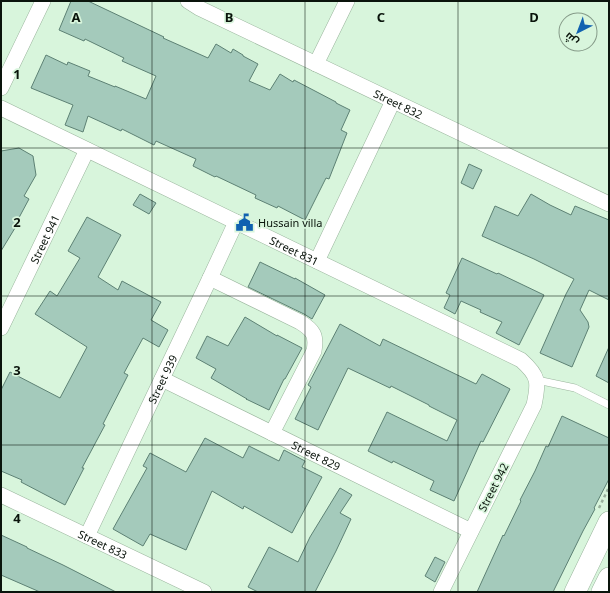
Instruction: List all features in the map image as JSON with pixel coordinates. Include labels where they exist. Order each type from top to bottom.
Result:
[{"type":"street","points":[[1,88],[43,1]]},
{"type":"street","name":"Street 832","points":[[188,1],[199,8],[609,204]]},
{"type":"street","points":[[316,64],[347,1]]},
{"type":"street","points":[[317,261],[393,101]]},
{"type":"street","name":"Street 831","points":[[1,108],[521,360],[531,369],[537,380]]},
{"type":"street","name":"Street 941","points":[[1,328],[87,150]]},
{"type":"street","name":"Street 939","points":[[87,536],[236,222]]},
{"type":"street","points":[[210,278],[300,322],[309,328],[314,335],[314,351],[272,434]]},
{"type":"street","name":"Street 829","points":[[162,379],[471,531]]},
{"type":"street","name":"Street 942","points":[[441,592],[534,405],[537,380]]},
{"type":"street","name":"Street 833","points":[[1,495],[204,592]]},
{"type":"street","points":[[575,592],[609,522]]},
{"type":"street","points":[[602,592],[609,578]]},
{"type":"lane","points":[[537,380],[575,388],[609,405]]},
{"type":"building","points":[[71,1],[88,1],[164,37],[163,38],[208,58],[216,44],[231,53],[233,49],[258,64],[249,81],[270,90],[280,74],[350,110],[341,130],[347,133],[329,179],[326,178],[305,220],[278,206],[277,208],[255,198],[256,195],[193,166],[196,159],[156,141],[154,145],[122,129],[121,131],[88,116],[83,132],[65,125],[73,105],[31,88],[46,55],[67,65],[68,62],[90,71],[88,76],[146,99],[156,76],[122,61],[124,58],[85,39],[84,41],[59,30]]},
{"type":"building","points":[[19,148],[33,156],[36,175],[24,196],[29,199],[14,227],[15,228],[1,251],[1,151]]},
{"type":"building","points":[[469,164],[482,170],[473,189],[461,183]]},
{"type":"building","points":[[140,194],[156,203],[149,214],[133,205]]},
{"type":"building","points":[[531,194],[571,215],[575,206],[609,220],[609,300],[589,290],[580,310],[588,322],[589,327],[572,367],[540,353],[574,279],[482,236],[495,206],[518,216]]},
{"type":"building","points":[[87,217],[121,235],[98,277],[118,290],[122,281],[161,302],[151,320],[168,330],[159,347],[143,338],[124,373],[128,375],[65,505],[21,482],[22,480],[1,471],[1,390],[10,372],[60,398],[87,347],[35,314],[50,291],[57,296],[80,258],[68,251]]},
{"type":"building","points":[[462,258],[544,295],[519,345],[496,333],[502,322],[480,312],[481,310],[461,301],[455,314],[444,308],[450,295],[446,293]]},
{"type":"building","points":[[260,262],[295,278],[325,295],[312,319],[248,287]]},
{"type":"building","points":[[245,317],[277,336],[302,348],[284,379],[269,410],[246,399],[211,378],[216,369],[196,358],[207,336],[228,346]]},
{"type":"building","points":[[340,324],[380,346],[383,339],[476,384],[482,374],[510,389],[483,442],[481,441],[454,501],[430,490],[434,481],[393,461],[392,463],[368,451],[387,412],[447,441],[457,420],[429,405],[391,386],[390,388],[348,368],[318,430],[295,419],[311,387],[308,385]]},
{"type":"building","points":[[609,347],[609,383],[596,376]]},
{"type":"building","points":[[562,416],[609,438],[609,479],[594,508],[595,509],[553,592],[477,592],[503,535],[504,536],[546,446],[548,447]]},
{"type":"building","points":[[205,438],[243,458],[249,446],[279,461],[284,450],[305,461],[302,467],[322,477],[292,533],[244,506],[243,509],[212,491],[186,550],[150,534],[143,546],[113,529],[147,468],[143,466],[150,453],[186,472]]},
{"type":"building","points":[[340,488],[352,495],[340,513],[351,519],[315,592],[258,592],[248,587],[269,547],[298,562],[310,537]]},
{"type":"building","points":[[1,535],[116,592],[40,592],[1,575]]},
{"type":"building","points":[[435,557],[445,562],[435,582],[425,576]]},
{"type":"place","name":"Hussain villa","points":[[245,222]]}]
